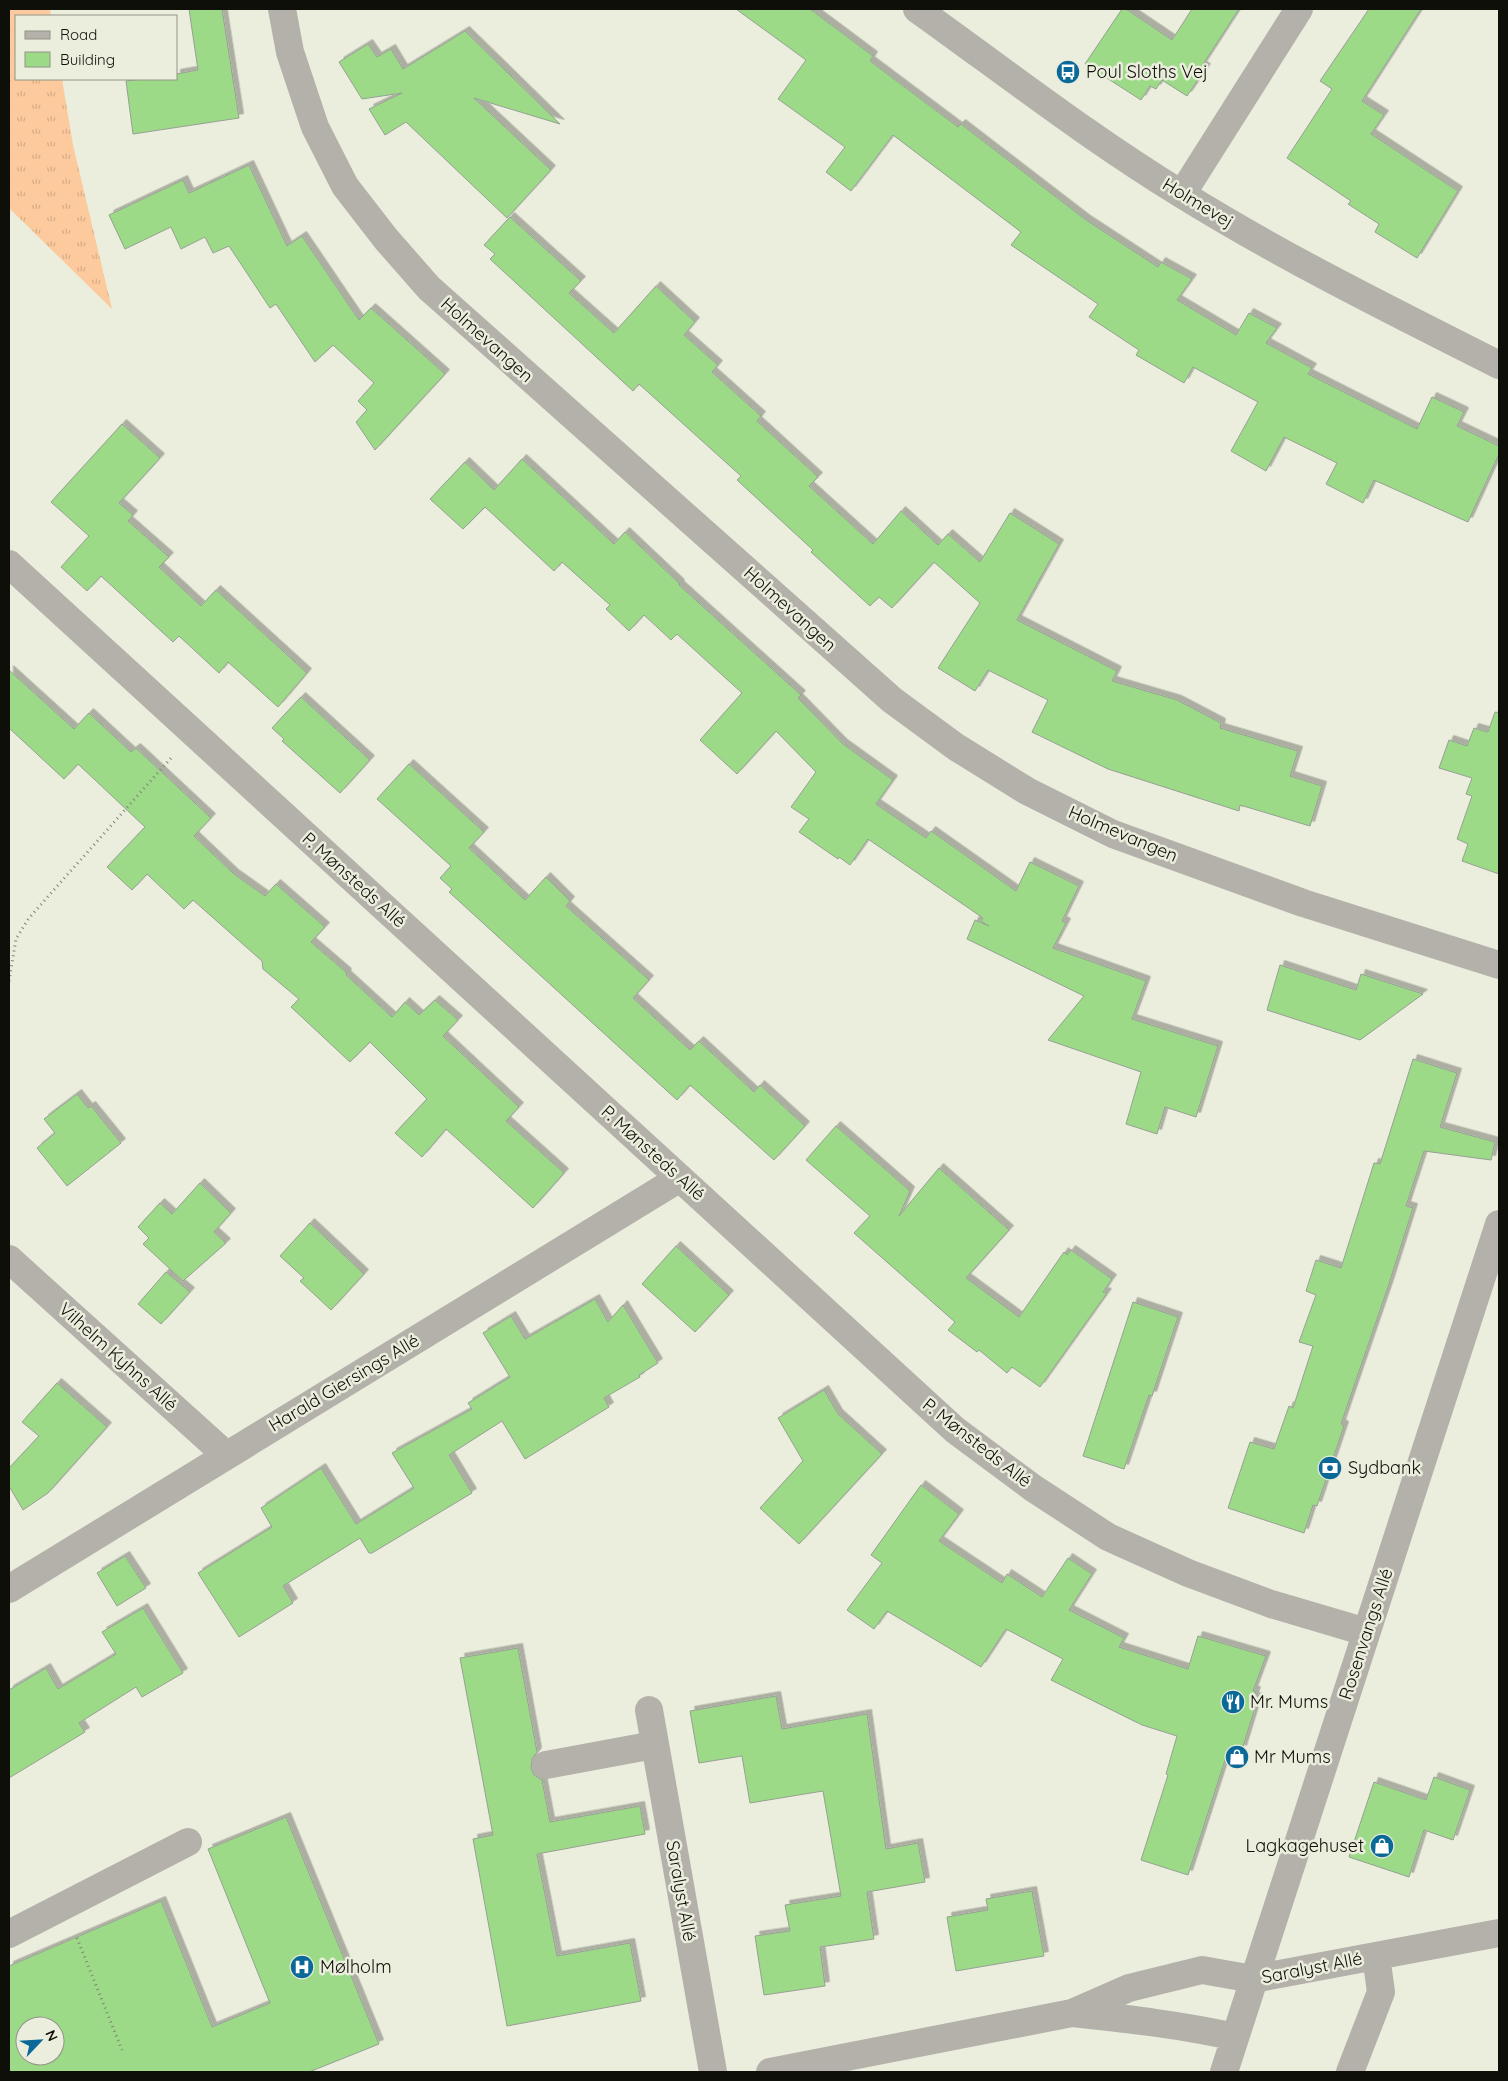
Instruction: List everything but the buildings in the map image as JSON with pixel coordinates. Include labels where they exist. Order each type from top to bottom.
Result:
[{"type":"street","name":"Holmevangen","points":[[282,9],[290,52],[315,127],[345,186],[386,239],[429,288],[892,700],[956,747],[1027,790],[1112,834],[1303,902],[1499,965]]},
{"type":"street","name":"Holmevej","points":[[917,9],[1082,128],[1182,194],[1295,261],[1499,364]]},
{"type":"street","points":[[1182,194],[1299,9]]},
{"type":"street","name":"P. Mønsteds Allé","points":[[9,564],[955,1430],[1033,1488],[1108,1538],[1188,1573],[1271,1604],[1366,1632]]},
{"type":"street","name":"Harald Giersings Allé","points":[[9,1588],[680,1178]]},
{"type":"street","name":"Rosenvangs Allé","points":[[1224,2072],[1499,1224]]},
{"type":"street","name":"Vilhelm Kyhns Allé","points":[[9,1259],[226,1455]]},
{"type":"street","name":"Saralyst Allé","points":[[649,1710],[713,2072]]},
{"type":"street","points":[[546,1765],[654,1745]]},
{"type":"street","points":[[9,1934],[188,1842]]},
{"type":"street","name":"Saralyst Allé","points":[[770,2072],[1072,2013],[1129,1988],[1202,1970],[1253,1979],[1499,1933]]},
{"type":"street","points":[[1350,2072],[1381,1992],[1376,1956]]},
{"type":"street","name":"Saralyst Allé","points":[[1072,2013],[1137,2020],[1235,2037]]},
{"type":"path","points":[[9,982],[16,939],[29,918],[194,733]]},
{"type":"path","points":[[64,1905],[122,2050]]},
{"type":"green space","points":[[9,9],[50,9],[51,15],[15,15],[15,80],[62,80],[73,145],[112,309],[9,208]]},
{"type":"place","name":"Poul Sloths Vej","points":[[1068,72]]},
{"type":"place","name":"Sydbank","points":[[1330,1468]]},
{"type":"place","name":"Mr. Mums","points":[[1233,1702]]},
{"type":"place","name":"Mr Mums","points":[[1237,1757]]},
{"type":"place","name":"Lagkagehuset","points":[[1382,1846]]},
{"type":"place","name":"Mølholm","points":[[302,1967]]}]
